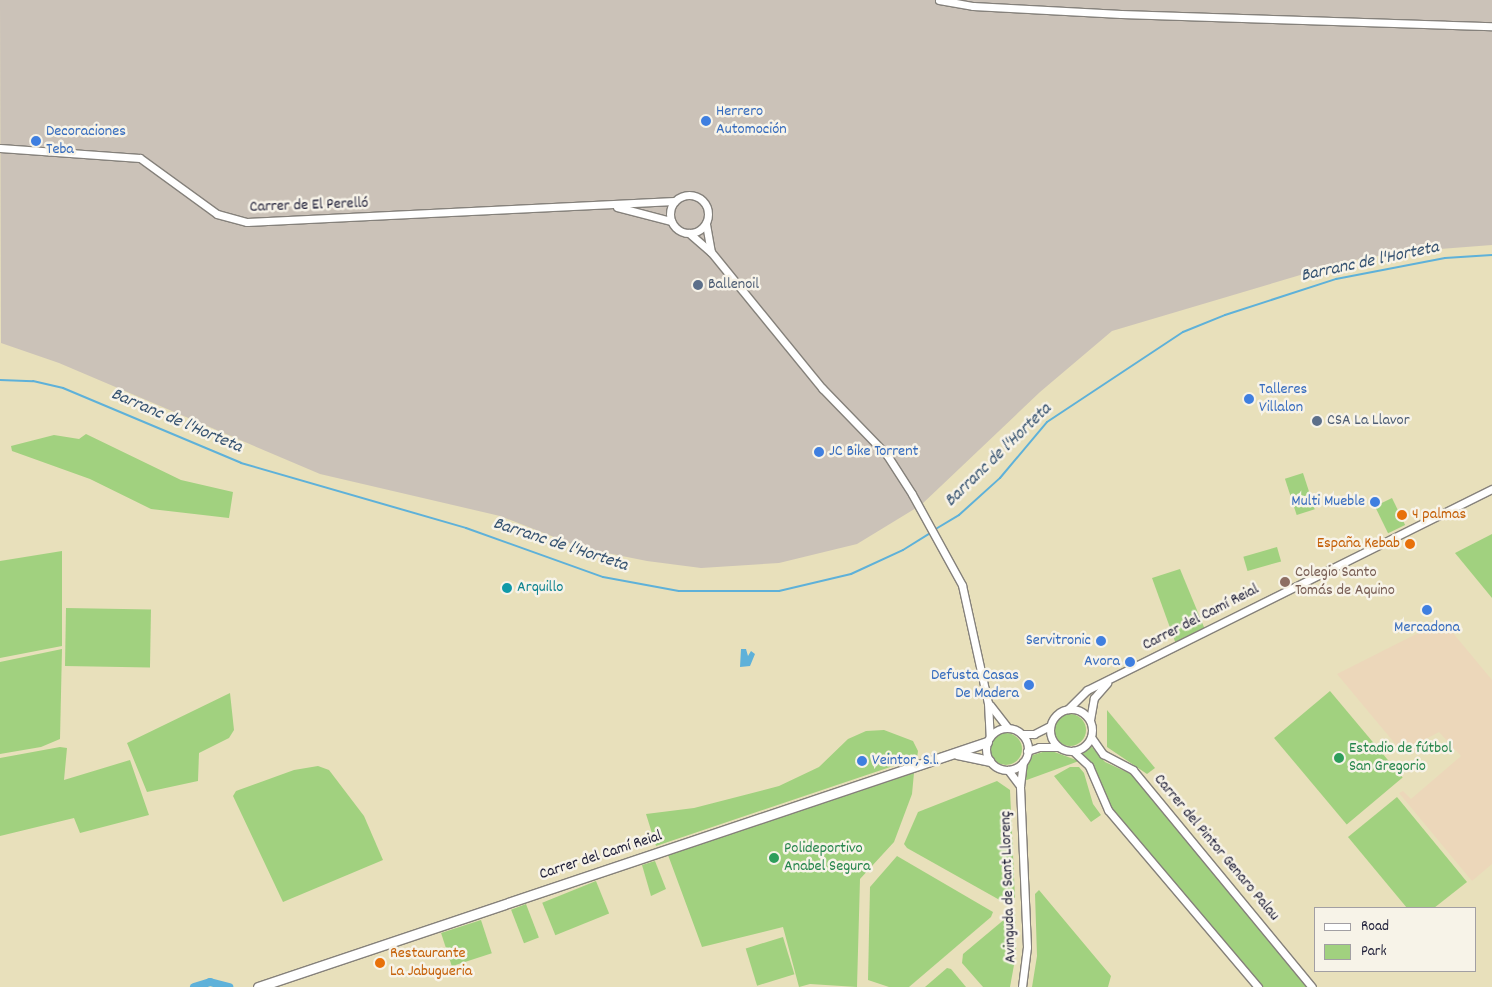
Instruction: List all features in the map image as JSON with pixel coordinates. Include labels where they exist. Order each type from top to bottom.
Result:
[{"type":"main road","name":"Carrer del Camí Reial","points":[[258,987],[954,754],[989,739]]},
{"type":"main road","name":"Carrer del Camí Reial","points":[[954,754],[989,760]]},
{"type":"street","points":[[939,0],[973,6],[1121,14],[1492,26]]},
{"type":"street","name":"Carrer de El Perelló","points":[[0,148],[140,158],[217,214],[247,222],[609,206],[674,200]]},
{"type":"street","points":[[711,252],[706,224],[708,208],[699,197],[686,194],[674,200],[670,210],[671,221],[678,230],[689,233],[711,252],[822,388],[887,455],[912,494],[952,566],[967,603],[988,703],[989,760],[999,768],[1008,770],[1020,786]]},
{"type":"street","name":"Carrer de El Perelló","points":[[609,206],[639,210],[671,221]]},
{"type":"street","points":[[689,233],[706,224]]},
{"type":"street","name":"Carrer del Camí Reial","points":[[1068,709],[1087,690],[1492,489]]},
{"type":"street","name":"Carrer del Camí Reial","points":[[1091,722],[1094,698],[1112,679]]},
{"type":"street","points":[[988,703],[1008,728],[1022,734],[1034,734],[1050,726]]},
{"type":"street","points":[[1058,747],[1050,735],[1050,726],[1054,716],[1068,709],[1080,711],[1091,722],[1091,737],[1082,748],[1073,751]]},
{"type":"street","points":[[989,739],[1008,728]]},
{"type":"street","points":[[1022,734],[1028,751]]},
{"type":"street","name":"Carrer del Pintor Genaro Palau","points":[[1091,737],[1103,754],[1134,770],[1312,987]]},
{"type":"street","points":[[1008,770],[1023,762],[1028,751],[1039,746],[1058,747],[1073,751],[1088,766],[1108,810],[1258,987]]},
{"type":"street","name":"Avinguda de Sant Llorenç","points":[[1022,987],[1027,948],[1020,786],[1023,762]]},
{"type":"shaded area","points":[[0,0],[1492,0],[1492,245],[1401,252],[1344,262],[1112,331],[1040,392],[921,505],[857,544],[779,563],[701,568],[647,561],[582,548],[500,516],[320,474],[59,363],[1,343]]},
{"type":"shaded area","points":[[1436,624],[1448,627],[1492,680],[1492,864],[1472,881],[1399,793],[1403,791],[1411,799],[1461,756],[1439,732],[1402,752],[1337,674]]},
{"type":"green space","points":[[86,434],[181,480],[233,492],[229,518],[151,509],[90,479],[12,451],[11,446],[54,435],[79,439]]},
{"type":"green space","points":[[1303,473],[1315,509],[1297,515],[1285,479]]},
{"type":"green space","points":[[1392,498],[1405,525],[1388,533],[1375,506]]},
{"type":"green space","points":[[1492,534],[1492,598],[1455,553]]},
{"type":"green space","points":[[1277,547],[1281,561],[1247,571],[1243,557]]},
{"type":"green space","points":[[62,551],[62,646],[0,658],[0,561]]},
{"type":"green space","points":[[1180,569],[1206,632],[1177,647],[1152,578]]},
{"type":"green space","points":[[66,608],[151,609],[150,667],[65,666]]},
{"type":"green space","points":[[62,649],[60,739],[41,747],[0,754],[0,662]]},
{"type":"green space","name":"Estadio de fútbol San Gregorio","points":[[1330,691],[1403,778],[1347,824],[1274,738]]},
{"type":"green space","points":[[230,693],[234,730],[229,738],[199,753],[198,781],[147,792],[127,743]]},
{"type":"green space","points":[[1107,710],[1155,768],[1147,774],[1107,747]]},
{"type":"green space","points":[[1070,714],[1081,719],[1086,730],[1081,741],[1070,746],[1059,741],[1054,730],[1059,719]]},
{"type":"green space","points":[[884,730],[913,741],[918,751],[917,758],[656,846],[646,814],[694,808],[779,786],[819,767],[848,739],[866,731]]},
{"type":"green space","points":[[1006,733],[1012,734],[1017,738],[1021,743],[1021,755],[1017,760],[1012,764],[1006,765],[1000,764],[995,760],[991,755],[990,749],[991,743],[995,738],[1000,734]]},
{"type":"green space","points":[[1091,746],[1105,762],[1131,774],[1309,987],[1260,987],[1108,804],[1088,762],[1081,753]]},
{"type":"green space","points":[[60,747],[67,748],[64,780],[130,760],[149,815],[80,833],[74,818],[0,836],[0,758]]},
{"type":"green space","points":[[1049,750],[1079,761],[1024,781],[1027,763],[1033,755]]},
{"type":"green space","points":[[318,766],[329,770],[364,816],[383,860],[283,902],[233,796],[236,791],[294,770]]},
{"type":"green space","points":[[1070,767],[1079,767],[1084,773],[1093,804],[1101,815],[1091,822],[1054,776]]},
{"type":"green space","name":"Polideportivo Anabel Segura","points":[[914,773],[912,794],[894,842],[860,879],[857,987],[810,984],[799,987],[783,927],[702,947],[668,855]]},
{"type":"green space","points":[[997,781],[1010,790],[1015,898],[1005,903],[907,848],[904,844],[918,812]]},
{"type":"green space","points":[[1397,797],[1467,882],[1435,907],[1406,907],[1348,837]]},
{"type":"green space","points":[[897,856],[993,912],[991,917],[909,987],[889,987],[868,980],[870,887]]},
{"type":"green space","points":[[655,861],[666,889],[651,896],[642,865]]},
{"type":"green space","points":[[596,881],[609,913],[555,935],[542,903]]},
{"type":"green space","points":[[1039,890],[1111,976],[1108,987],[1032,987],[1037,956],[1035,894]]},
{"type":"green space","points":[[526,904],[539,938],[524,943],[511,910]]},
{"type":"green space","points":[[1012,913],[1015,914],[1016,954],[1010,987],[983,987],[962,963],[963,954]]},
{"type":"green space","points":[[481,920],[492,953],[452,966],[441,933]]},
{"type":"green space","points":[[783,937],[794,974],[757,986],[746,948]]},
{"type":"green space","points":[[947,968],[951,969],[966,987],[925,987]]},
{"type":"water","points":[[741,649],[746,649],[748,656],[751,651],[755,654],[750,666],[740,667]]},
{"type":"waterway","name":"Barranc de l'Horteta","points":[[934,530],[959,515],[1000,478],[1047,422],[1183,332],[1225,315],[1336,279],[1445,258],[1492,255]]},
{"type":"waterway","name":"Barranc de l'Horteta","points":[[0,380],[33,381],[63,388],[241,463],[466,528],[603,577],[679,591],[779,591],[851,574],[903,550],[930,533]]},
{"type":"waterway","points":[[194,987],[210,982],[229,987]]},
{"type":"place","name":"Herrero Automoción","points":[[706,121]]},
{"type":"place","name":"Decoraciones Teba","points":[[36,141]]},
{"type":"place","name":"Ballenoil","points":[[698,285]]},
{"type":"place","name":"Talleres Villalon","points":[[1249,399]]},
{"type":"place","name":"CSA La Llavor","points":[[1317,421]]},
{"type":"place","name":"JC Bike Torrent","points":[[819,452]]},
{"type":"place","name":"Multi Mueble","points":[[1375,502]]},
{"type":"place","name":"4 palmas","points":[[1402,515]]},
{"type":"place","name":"España Kebab","points":[[1410,544]]},
{"type":"place","name":"Colegio Santo Tomás de Aquino","points":[[1285,582]]},
{"type":"place","name":"Arquillo","points":[[507,588]]},
{"type":"place","name":"Mercadona","points":[[1427,610]]},
{"type":"place","name":"Servitronic","points":[[1101,641]]},
{"type":"place","name":"Avora","points":[[1130,662]]},
{"type":"place","name":"Defusta Casas De Madera","points":[[1029,685]]},
{"type":"place","name":"Estadio de fútbol San Gregorio","points":[[1339,758]]},
{"type":"place","name":"Veintor, S.l.","points":[[862,761]]},
{"type":"place","name":"Polideportivo Anabel Segura","points":[[774,858]]},
{"type":"place","name":"Restaurante La Jabugueria","points":[[380,963]]}]
